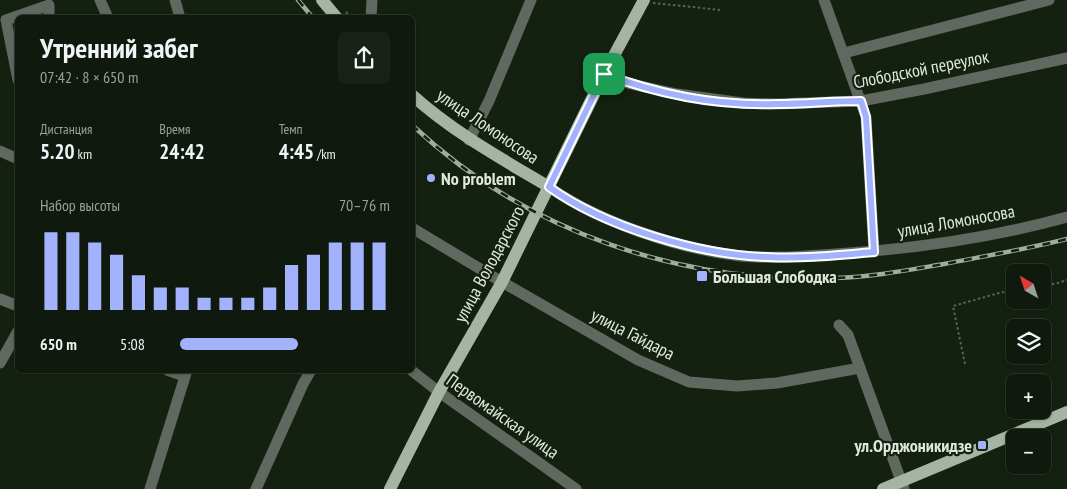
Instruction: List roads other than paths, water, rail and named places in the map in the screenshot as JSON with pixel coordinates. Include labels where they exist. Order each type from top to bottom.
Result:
[{"type":"main road","points":[[322,0],[334,15]]},
{"type":"main road","name":"улица Володарского","points":[[390,489],[439,392],[502,282],[604,74],[644,1]]},
{"type":"main road","name":"улица Ломоносова","points":[[415,98],[469,140],[549,187]]},
{"type":"main road","points":[[883,489],[902,485],[1067,412]]},
{"type":"street","points":[[100,0],[107,15]]},
{"type":"street","points":[[175,0],[179,15]]},
{"type":"street","points":[[371,15],[372,0]]},
{"type":"street","points":[[469,140],[489,101],[531,0]]},
{"type":"street","points":[[824,0],[866,117],[874,252]]},
{"type":"street","points":[[844,53],[1049,0]]},
{"type":"street","points":[[20,15],[49,5],[49,15]]},
{"type":"street","points":[[15,17],[6,20],[15,65]]},
{"type":"street","name":"Слободской переулок","points":[[604,74],[631,84],[677,94],[743,104],[776,104],[861,101],[1067,58]]},
{"type":"street","points":[[0,151],[15,158]]},
{"type":"street","name":"улица Ломоносова","points":[[549,187],[570,201],[617,223],[665,240],[740,256],[767,258],[874,252],[974,238],[1067,217]]},
{"type":"street","name":"улица Гайдара","points":[[415,230],[638,360],[689,382],[737,386],[777,382],[860,368]]},
{"type":"street","points":[[0,299],[15,305]]},
{"type":"street","points":[[840,325],[848,336],[902,485]]},
{"type":"street","points":[[0,363],[15,336]]},
{"type":"street","name":"Первомайская улица","points":[[415,372],[439,392],[576,489]]},
{"type":"street","points":[[150,489],[185,373]]},
{"type":"street","points":[[256,489],[309,373]]},
{"type":"railway","points":[[298,0],[310,15]]},
{"type":"railway","points":[[415,128],[457,163],[504,195],[555,222],[608,244],[663,260],[720,272],[778,278],[863,276],[944,264],[1067,239]]},
{"type":"place","name":"No problem","points":[[431,178]]},
{"type":"place","name":"Большая Слободка","points":[[702,276]]},
{"type":"place","name":"ул.Орджоникидзе","points":[[982,445]]}]
